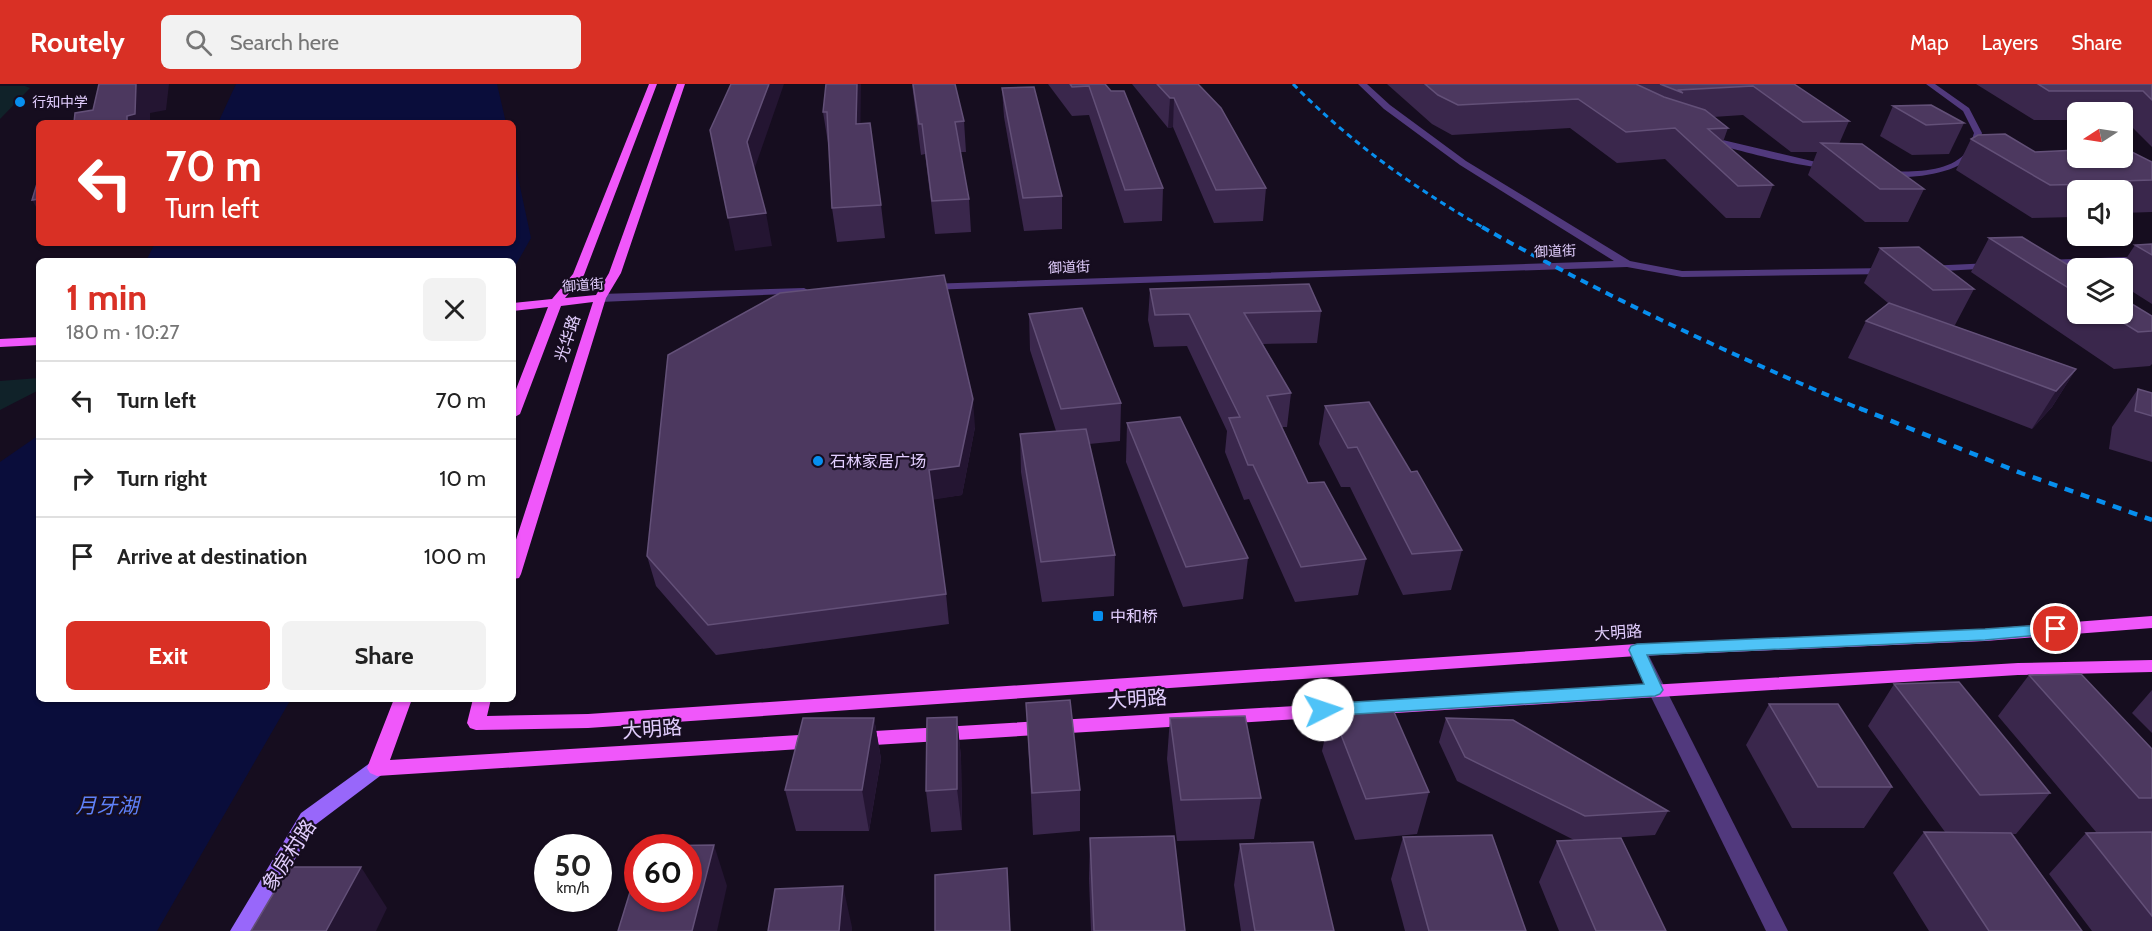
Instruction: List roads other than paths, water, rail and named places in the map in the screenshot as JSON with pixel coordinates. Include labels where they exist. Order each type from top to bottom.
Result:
[{"type":"main road","name":"光华路","points":[[516,406],[556,302],[579,275],[653,84]]},
{"type":"main road","points":[[516,564],[600,298],[615,273],[681,84]]},
{"type":"main road","points":[[516,307],[600,298]]},
{"type":"main road","points":[[0,343],[36,341]]},
{"type":"main road","name":"大明路","points":[[481,702],[476,723],[588,721],[1637,650],[1985,635],[2152,622]]},
{"type":"main road","name":"大明路","points":[[377,768],[2018,669],[2152,666]]},
{"type":"main road","points":[[377,768],[403,702]]},
{"type":"street","points":[[1362,84],[1387,107],[1463,163],[1627,264],[1682,274],[1908,270],[2009,265]]},
{"type":"street","points":[[2033,264],[2152,259]]},
{"type":"street","name":"御道街","points":[[910,288],[1627,264]]},
{"type":"street","name":"御道街","points":[[600,298],[815,291]]},
{"type":"street","points":[[1637,650],[1777,931]]},
{"type":"street","name":"象房村路","points":[[241,931],[308,819],[377,768]]},
{"type":"lane","points":[[1878,173],[1908,175],[1951,167],[1971,152],[1978,133],[1966,110],[1930,84]]},
{"type":"lane","points":[[1704,138],[1789,160],[1834,167]]},
{"type":"water","points":[[236,84],[497,84],[505,120],[219,120]]},
{"type":"water","points":[[516,168],[531,238],[516,265],[516,258],[148,258],[154,246],[516,246]]},
{"type":"water","name":"月牙湖","points":[[36,437],[36,702],[289,702],[157,931],[0,931],[0,462]]},
{"type":"railway","points":[[1293,84],[1360,145],[1433,197],[1484,228]]},
{"type":"railway","points":[[1482,227],[1670,324],[1863,410]]},
{"type":"railway","points":[[1859,408],[2021,473],[2152,520]]},
{"type":"place","name":"行知中学","points":[[20,102]]},
{"type":"place","name":"石林家居广场","points":[[818,461]]},
{"type":"place","name":"中和桥","points":[[1098,616]]}]
